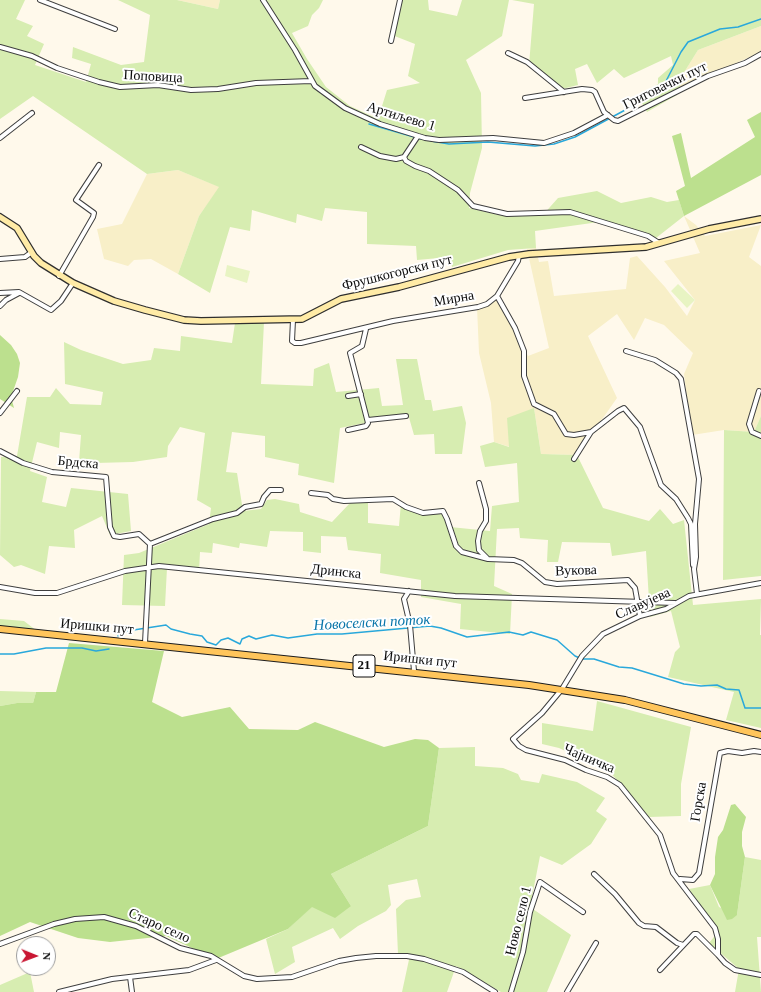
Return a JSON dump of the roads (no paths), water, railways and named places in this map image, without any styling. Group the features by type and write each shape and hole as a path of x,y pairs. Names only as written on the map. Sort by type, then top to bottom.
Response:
{"main road":[{"name":"Иришки пут","path":"0,629 414,671 562,689 625,700 761,735"}],"street":[{"path":"40,0 115,29"},
{"name":"Артиљево 1","path":"263,0 295,50 311,81 325,95 361,116 418,136 438,140 493,138 544,143 574,133 608,115"},
{"path":"391,41 400,0"},
{"name":"Поповица","path":"0,47 32,56 57,68 99,82 120,87 158,85 191,90 218,89 256,83 311,81"},
{"path":"508,53 527,62 564,92"},
{"name":"Григовачки пут","path":"564,92 592,90 595,92 604,112 614,120 620,120 708,76 745,63 761,54"},
{"path":"525,98 564,92"},
{"path":"0,138 32,113"},
{"path":"361,147 380,156 396,159 404,157 418,136"},
{"path":"404,157 415,166 429,171 458,190 473,206 507,214 570,212 648,236 659,243"},
{"path":"59,276 93,217 94,213 76,200 99,165"},
{"name":"Фрушкогорски пут","path":"0,217 17,228 32,252 41,263 59,276 114,301 184,320 292,320 309,316 341,299 400,287 519,255 637,249 715,228 761,219"},
{"path":"0,259 25,257 32,252"},
{"name":"Мирна","path":"292,320 292,339 295,344 366,329 393,321 478,307 487,304 497,296 518,261 519,255"},
{"path":"0,293 19,292 51,310 58,304 73,283"},
{"path":"0,306 6,300 19,292"},
{"path":"497,296 515,328 524,351 524,376 534,404 554,414 566,434 574,435 591,432"},
{"path":"348,430 366,426 368,420 350,353 362,346 366,329"},
{"path":"626,351 655,360 681,379 699,483 695,524 696,557 694,569"},
{"path":"0,413 17,391"},
{"path":"759,391 749,424 752,432 761,436"},
{"path":"348,396 361,394"},
{"path":"574,459 591,432 621,408 624,408 640,427 661,485 676,499 691,524 697,594"},
{"path":"368,420 406,416"},
{"name":"Брдска","path":"0,451 23,463 52,472 106,477 106,490 112,533 114,536 120,537 138,534 150,544"},
{"path":"479,483 486,509 486,522 480,531 478,541 479,550 488,559"},
{"path":"145,643 150,544 213,519 237,513 245,507 261,504 264,497 270,490 281,490"},
{"name":"Вукова","path":"311,493 328,495 333,499 344,501 393,499 406,508 423,513 443,511 459,550 488,559 514,560 522,563 538,577 551,583 628,580 635,588 640,616"},
{"name":"Дринска","path":"0,587 35,593 57,593 125,571 148,566 167,566 397,590 496,598 675,603"},
{"name":"Славујева","path":"513,739 532,723 562,689 582,656 603,634 640,616 666,609 682,598 761,583"},
{"path":"397,590 404,599 410,625 414,671"},
{"path":"404,599 409,591"},
{"name":"Чајничка","path":"513,739 519,746 526,750 565,760 586,770 607,777 620,785 660,835 673,873 679,879 714,928 718,939 718,955"},
{"name":"Горска","path":"679,879 693,880 699,873 704,835 720,753 728,751 742,753 754,750 761,752"},
{"path":"594,874 615,894 639,923 644,926 656,927 676,943 683,945"},
{"name":"Ново село 1","path":"511,992 523,952 530,912 540,882 583,912"},
{"name":"Старо село","path":"0,944 54,924 80,918 104,917 136,926 170,944 190,952 206,954 244,976 257,979 274,980 292,977 338,961 376,956 407,956 424,959 463,972 495,992"},
{"path":"660,970 695,934 725,963 735,970 761,975"},
{"path":"567,992 596,943"},
{"path":"59,992 112,979 189,970 216,960"},
{"path":"130,977 132,992"}],"waterway":[{"path":"431,141 449,144 488,142 535,146 554,144 575,137 627,109 663,87 681,52 688,42 720,29 738,27 761,19"},
{"path":"369,124 421,139"},
{"name":"Новоселски поток","path":"118,636 127,631 166,625 171,629 202,636 207,642 216,645 221,640 228,638 240,644 242,639 249,636 256,639 272,635 288,638 317,634 342,634 430,626 441,628 467,637 509,632 523,635 531,632 557,640 575,656 582,659 594,659 619,667 632,668 684,684 701,686 717,685 726,689 739,690 745,708 761,708"},
{"name":"Новоселски поток","path":"0,654 14,654 46,648 82,648 96,651 109,649"}]}
